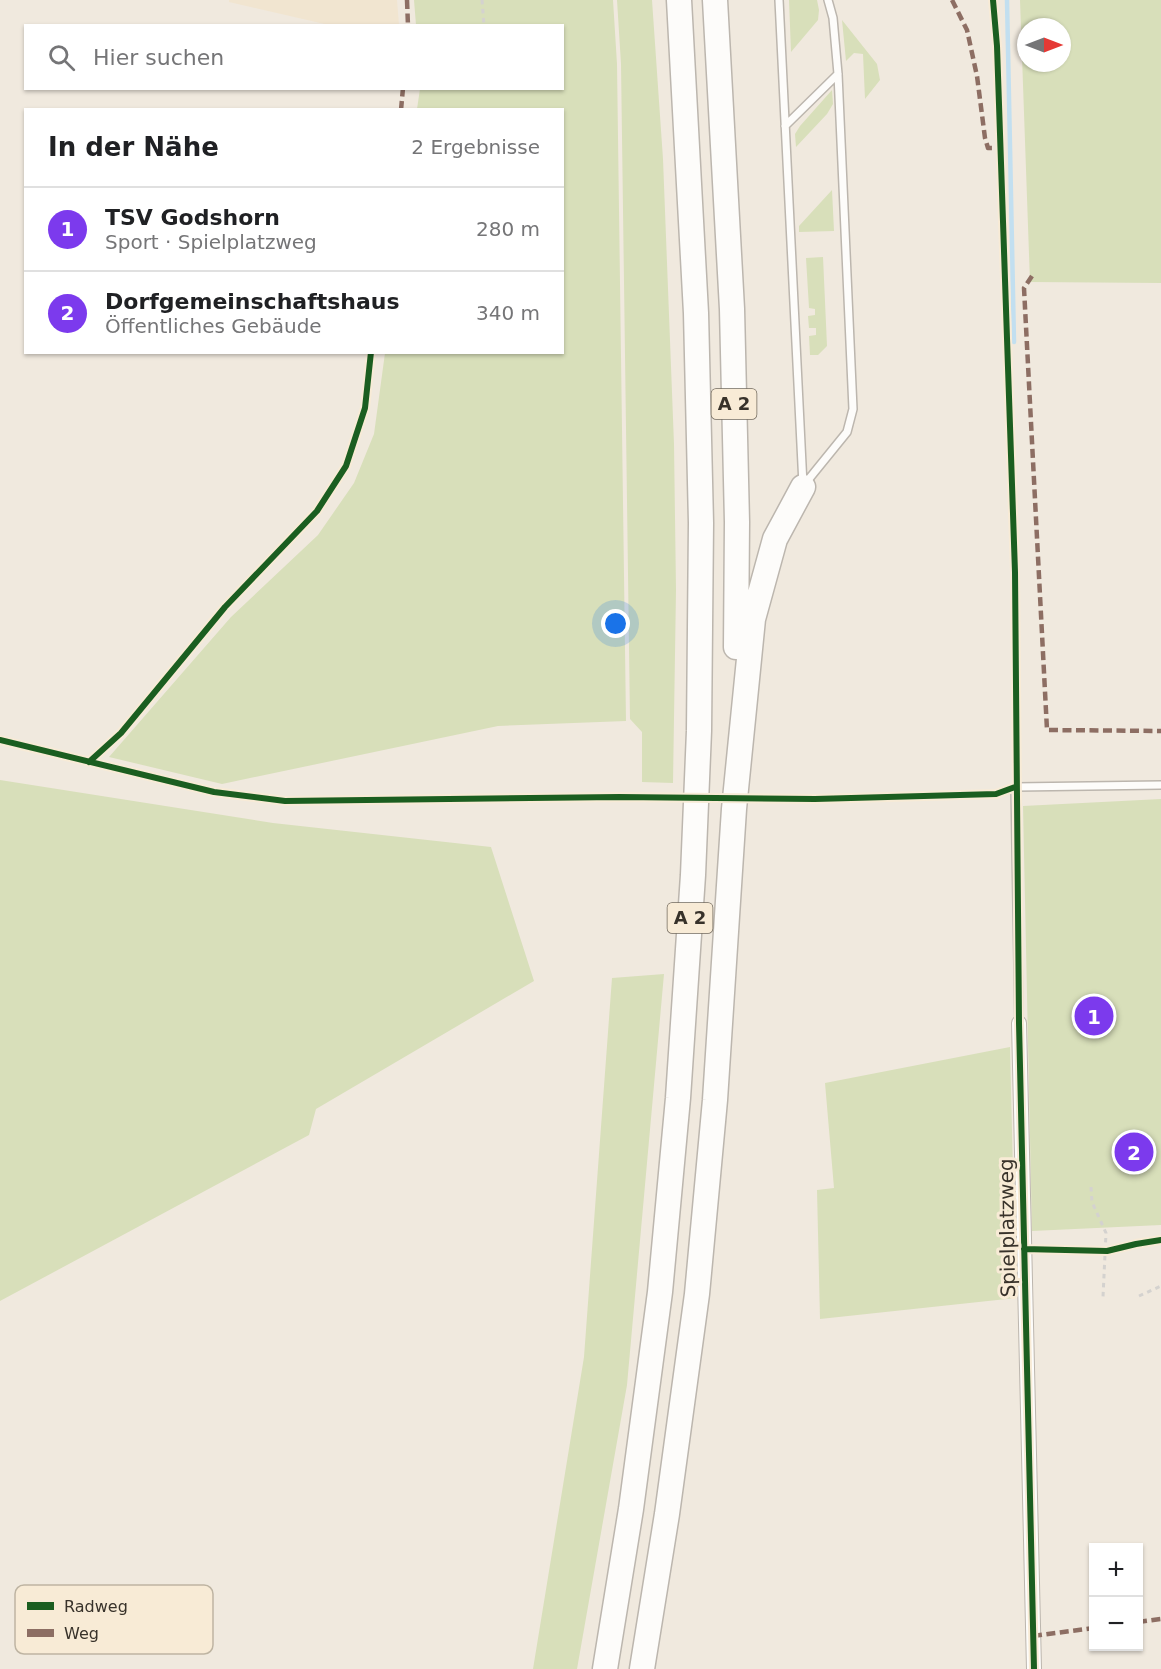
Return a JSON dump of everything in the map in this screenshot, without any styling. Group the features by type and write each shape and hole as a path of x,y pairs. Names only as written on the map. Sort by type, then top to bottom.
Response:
{"highway":[{"name":"A 2","path":"605,1669 631,1509 660,1292 678,1098 693,875 698,755 701,523 696,313 679,0"},
{"name":"A 2","path":"642,1669 667,1514 697,1294 715,1100 734,809 737,522 732,309 715,0"},
{"path":"734,809 753,619 775,539 803,487"}],"street":[{"name":"Spielplatzweg","path":"1019,1023 1034,1669"}],"lane":[{"path":"779,0 803,487"},
{"path":"803,487 847,432 853,409 838,74 833,18 828,0"},
{"path":"785,126 838,74"},
{"name":"Spielplatzweg","path":"1019,1023 1015,787 1161,785"}],"path":[{"path":"482,0 484,24"},
{"path":"1091,1187 1092,1202 1106,1233 1103,1297"},
{"path":"1139,1296 1161,1286"}],"shaded area":[{"path":"229,0 397,0 399,24 325,24 229,2"}],"green space":[{"path":"414,0 613,0 617,64 626,721 498,726 222,784 109,757 231,617 318,535 354,483 374,434 385,354 564,354 564,108 417,108 420,90 564,90 564,24 416,24"},
{"path":"617,0 652,0 663,159 674,444 676,590 673,783 642,782 642,732 630,719 621,64"},
{"path":"789,0 817,0 819,10 818,20 791,52"},
{"path":"1020,0 1161,0 1161,283 1030,282 1023,72 1071,72 1071,18 1021,18"},
{"path":"842,20 877,64 880,80 865,99 863,54 854,53 846,61"},
{"path":"832,90 833,104 827,114 796,147 795,134 800,126"},
{"path":"832,190 834,231 799,232 799,226"},
{"path":"823,257 827,346 818,355 810,355 809,336 816,335 816,328 809,328 808,316 815,315 815,309 809,308 806,258"},
{"path":"0,780 273,823 491,847 534,981 316,1109 309,1135 0,1301"},
{"path":"1161,799 1161,1225 1032,1231 1023,806"},
{"path":"664,974 627,1385 577,1669 533,1669 584,1357 612,978"},
{"path":"1010,1047 1016,1298 820,1319 817,1190 834,1188 825,1083"}],"waterway":[{"path":"1007,0 1014,342"}],"marked path":[{"path":"407,0 408,24"},
{"path":"952,0 967,30 988,148 1000,148"},
{"path":"401,108 403,90"},
{"path":"1032,276 1024,288 1047,730 1161,731"},
{"path":"1143,1621 1161,1619"},
{"path":"1033,1636 1089,1629"}],"cycle path":[{"path":"993,0 997,46 1015,572 1019,1023 1034,1669"},
{"path":"89,762 121,733 225,607 317,511 346,466 365,408 371,354"},
{"path":"0,740 214,792 285,801 619,797 815,799 996,794 1015,787"},
{"path":"1024,1249 1107,1251 1161,1240"}],"place":[{"name":"TSV Godshorn","path":"1094,1016"},
{"name":"Dorfgemeinschaftshaus","path":"1134,1152"}]}
